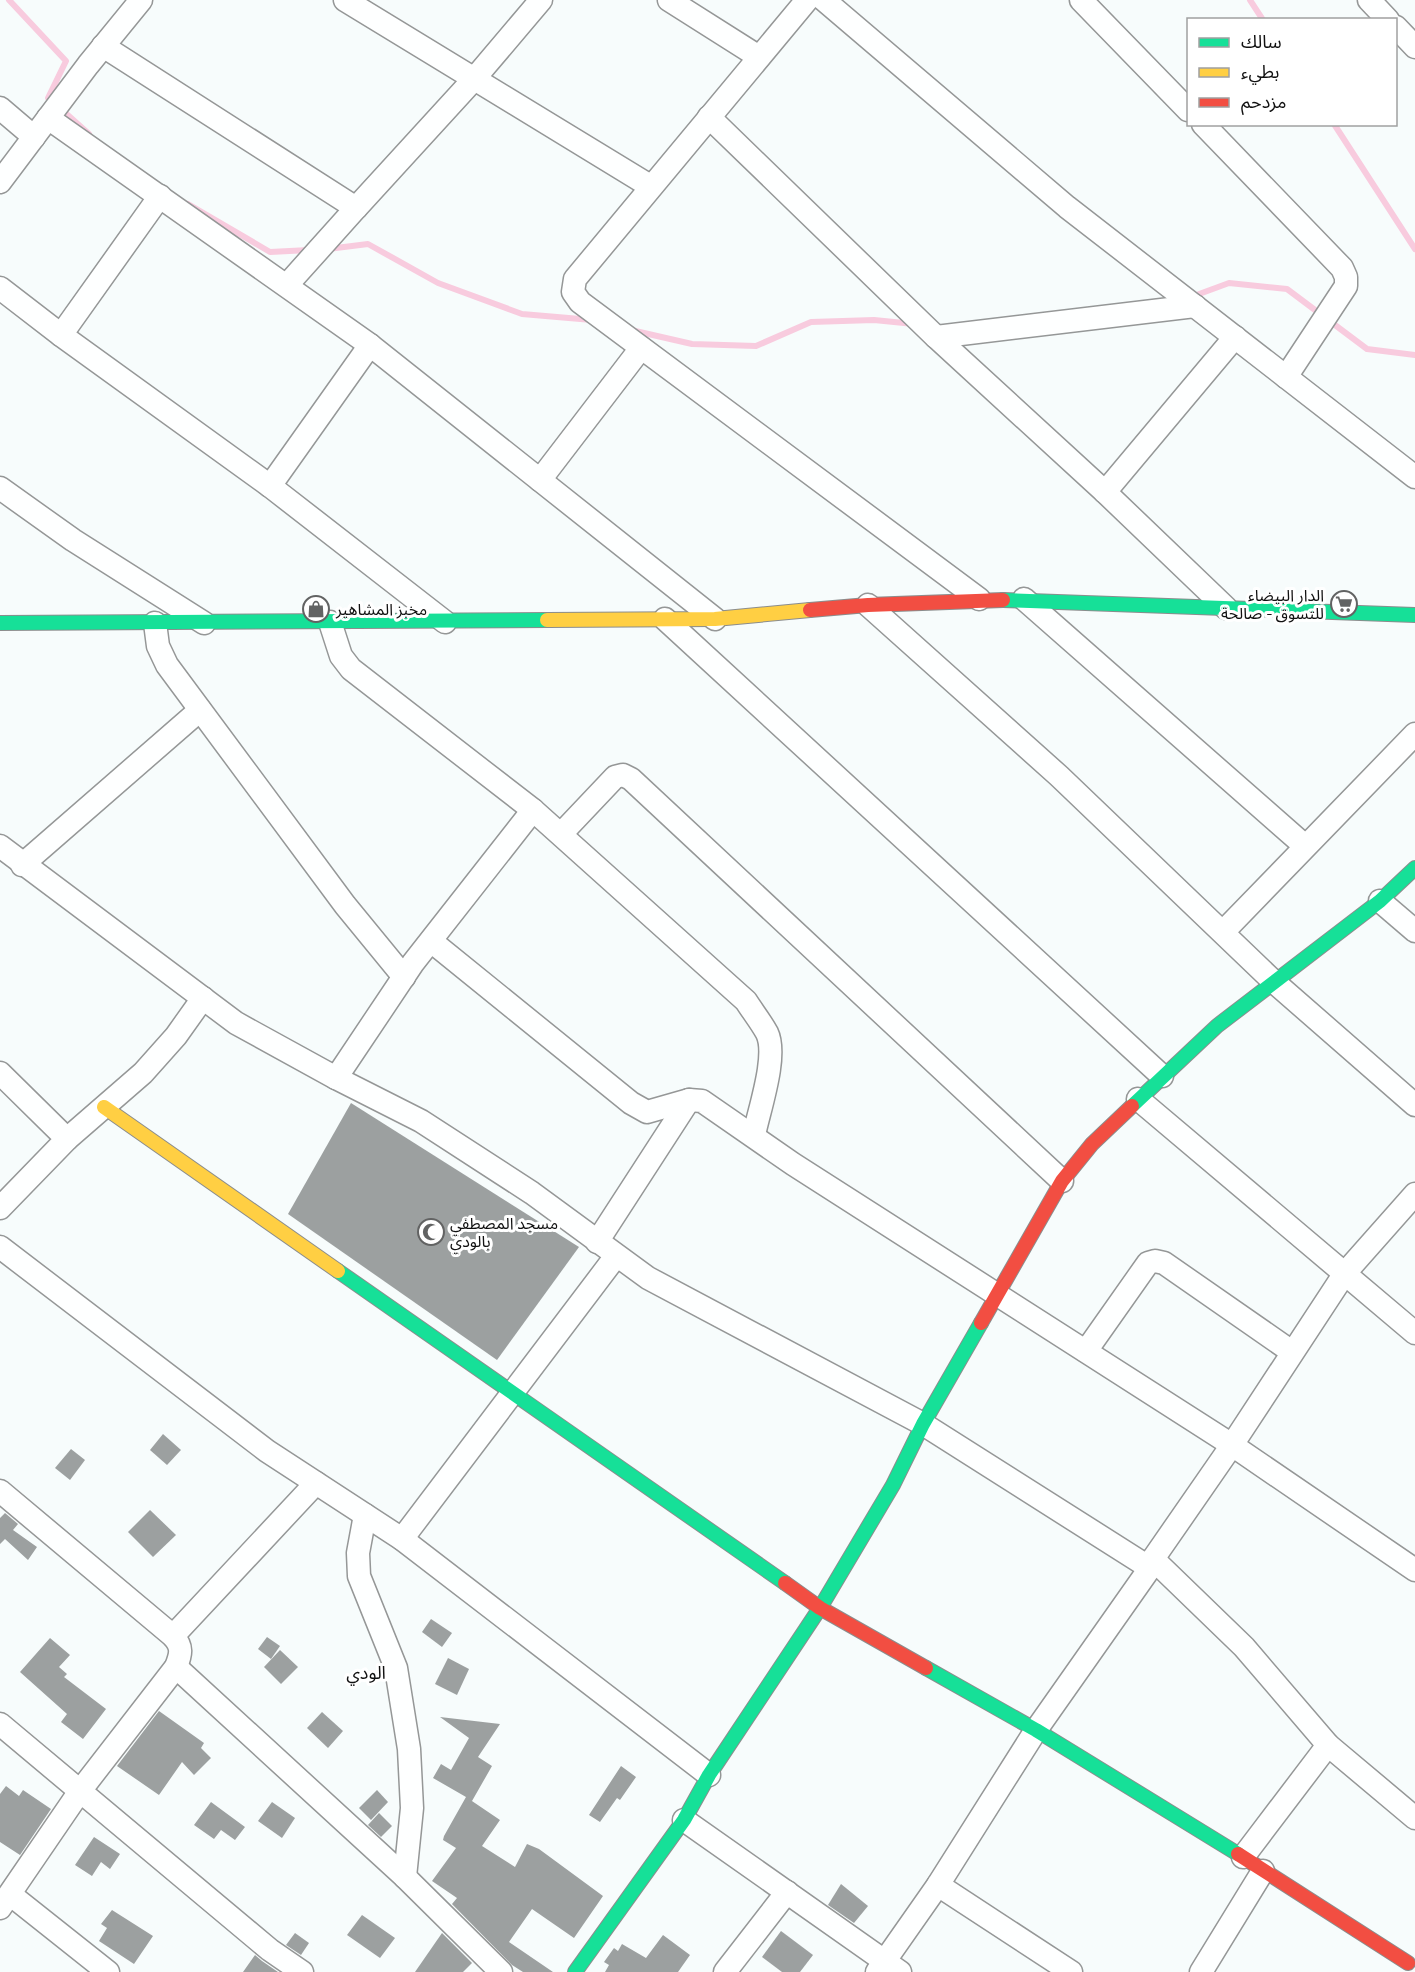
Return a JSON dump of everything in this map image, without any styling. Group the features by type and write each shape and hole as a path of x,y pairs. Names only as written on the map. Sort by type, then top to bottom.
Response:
{"street":[{"path":"0,182 103,46 141,0"},
{"path":"345,0 650,186"},
{"path":"287,285 474,79 540,0"},
{"path":"669,0 759,57"},
{"path":"807,0 575,279 573,292 580,302 979,599"},
{"path":"824,0 1067,207 1415,477"},
{"path":"1081,0 1187,109"},
{"path":"1369,0 1386,18"},
{"path":"1397,29 1415,47"},
{"path":"103,46 356,208"},
{"path":"0,108 34,137"},
{"path":"709,117 936,337 1105,492 1226,608"},
{"path":"48,118 370,345 716,619"},
{"path":"1205,126 1342,268 1346,276 1346,286 1286,377"},
{"path":"61,335 160,196"},
{"path":"0,288 61,335 270,486 445,622"},
{"path":"936,337 1196,306"},
{"path":"1105,492 1235,337"},
{"path":"270,486 370,345"},
{"path":"540,480 641,348"},
{"path":"0,488 73,540 204,623"},
{"path":"0,623 716,619 868,605 979,599 1415,615"},
{"path":"1024,599 1305,846"},
{"path":"868,605 1059,776 1273,981 1415,1105"},
{"path":"665,619 1162,1076"},
{"path":"330,622 341,656 351,669 533,810 746,1001 762,1026 770,1045 770,1062 754,1135"},
{"path":"155,623 158,646 167,665 345,905 404,976"},
{"path":"22,865 200,710"},
{"path":"1223,932 1415,734"},
{"path":"561,834 615,777 623,775 631,779 1062,1181"},
{"path":"336,1078 404,976 533,810"},
{"path":"0,846 22,865 236,1023 421,1121 532,1193 648,1278 923,1424 1152,1563 1244,1647 1328,1745 1415,1818"},
{"path":"575,1972 684,1820 709,1775 820,1608 893,1485 923,1424 996,1292 1062,1181 1092,1144 1217,1026 1380,901 1415,868"},
{"path":"1380,901 1415,931"},
{"path":"431,941 631,1103 647,1112 689,1100 702,1101 793,1164 1232,1445 1415,1570"},
{"path":"0,1208 67,1139 143,1073 176,1036 203,998"},
{"path":"0,1073 67,1139"},
{"path":"1138,1099 1415,1332"},
{"path":"597,1242 689,1100"},
{"path":"104,1107 820,1608 1036,1731 1243,1857 1408,1963"},
{"path":"684,1820 787,1892 887,1968 1036,1731 1232,1445 1345,1273 1415,1194"},
{"path":"0,1247 267,1451 402,1539 709,1775"},
{"path":"402,1539 616,1256"},
{"path":"1086,1351 1148,1263 1155,1261 1164,1263 1292,1352"},
{"path":"173,1636 316,1483"},
{"path":"0,1491 180,1643 181,1655 176,1667 80,1791 5,1901 108,1972"},
{"path":"365,1515 358,1553 360,1576 366,1598 396,1668 409,1749 412,1808 405,1877"},
{"path":"176,1667 405,1877 501,1972"},
{"path":"0,1724 270,1950 302,1972"},
{"path":"1243,1857 1328,1745"},
{"path":"1201,1972 1263,1871"},
{"path":"938,1885 1071,1972"},
{"path":"725,1972 787,1892"}],"building":[{"name":"مسجد المصطفي بالودي","path":"351,1103 579,1247 497,1360 288,1214"},
{"path":"163,1434 181,1450 167,1465 150,1450"},
{"path":"71,1449 85,1460 70,1480 55,1468"},
{"path":"150,1510 176,1535 153,1557 128,1532"},
{"path":"5,1513 18,1524 13,1530 37,1547 28,1560 5,1539 0,1544 0,1518"},
{"path":"431,1619 452,1633 442,1647 422,1632"},
{"path":"267,1637 280,1646 271,1659 258,1649"},
{"path":"50,1638 70,1655 59,1667 67,1674 64,1677 106,1709 83,1739 61,1722 67,1714 20,1672"},
{"path":"280,1650 298,1667 281,1684 264,1667"},
{"path":"448,1658 469,1669 457,1695 435,1684"},
{"path":"159,1711 204,1743 201,1748 211,1758 194,1775 182,1762 159,1795 117,1766"},
{"path":"322,1712 343,1731 328,1748 307,1728"},
{"path":"440,1717 500,1724 478,1757 492,1766 472,1801 469,1799 500,1820 482,1846 515,1867 527,1844 539,1849 603,1896 574,1938 532,1909 509,1942 553,1972 523,1972 512,1965 452,1904 457,1898 432,1881 456,1848 443,1840 466,1797 433,1778 441,1764 451,1770 469,1738"},
{"path":"621,1766 636,1777 620,1800 617,1798 600,1822 589,1815"},
{"path":"6,1786 19,1796 23,1790 51,1809 20,1855 0,1842 0,1794"},
{"path":"377,1790 388,1802 371,1820 359,1808"},
{"path":"211,1802 245,1827 235,1840 221,1830 214,1839 194,1825"},
{"path":"272,1802 295,1818 282,1838 258,1821"},
{"path":"379,1813 392,1826 381,1837 368,1825"},
{"path":"94,1837 120,1854 110,1869 101,1862 92,1876 75,1865"},
{"path":"841,1884 868,1906 854,1923 828,1905"},
{"path":"112,1910 153,1936 134,1964 99,1941 107,1928 101,1924"},
{"path":"362,1915 395,1938 380,1958 347,1935"},
{"path":"781,1931 813,1955 800,1972 782,1972 762,1957"},
{"path":"295,1933 309,1943 301,1955 286,1945"},
{"path":"442,1933 472,1963 463,1972 415,1972"},
{"path":"663,1935 690,1955 678,1972 605,1972 609,1965 604,1962 614,1948 618,1951 622,1944 646,1958"},
{"path":"255,1955 262,1961 278,1972 243,1972"}],"waterway":[{"path":"9,0 66,61 48,98 53,103"},
{"path":"1250,0 1262,18"},
{"path":"61,109 89,134"},
{"path":"1335,126 1415,249"},
{"path":"188,204 270,252 309,250"},
{"path":"328,249 368,244 438,283 522,314 592,320"},
{"path":"1191,297 1229,283 1287,289 1367,349 1415,355"},
{"path":"631,330 692,344 756,346 811,322 874,320 914,324"}],"traffic: fast":[{"path":"1003,600 1415,615"},
{"path":"0,623 547,620"},
{"path":"1132,1106 1217,1026 1380,901 1415,868"},
{"path":"338,1271 785,1583"},
{"path":"575,1972 684,1820 709,1775 820,1608 893,1485 923,1424 981,1323"},
{"path":"926,1668 1036,1730 1238,1854"}],"traffic: slow":[{"path":"547,620 715,619 810,610"},
{"path":"104,1107 338,1271"}],"traffic: jam":[{"path":"810,610 868,605 1003,600"},
{"path":"981,1323 1062,1181 1092,1144 1132,1106"},
{"path":"785,1583 820,1608 926,1668"},
{"path":"1238,1854 1408,1963"}],"place":[{"name":"الدار البيضاء للتسوق - صالحة","path":"1344,604"},
{"name":"مخبز المشاهير","path":"316,609"},
{"name":"مسجد المصطفي بالودي","path":"431,1232"}],"district":[{"name":"الودي","path":"366,1673"}]}
